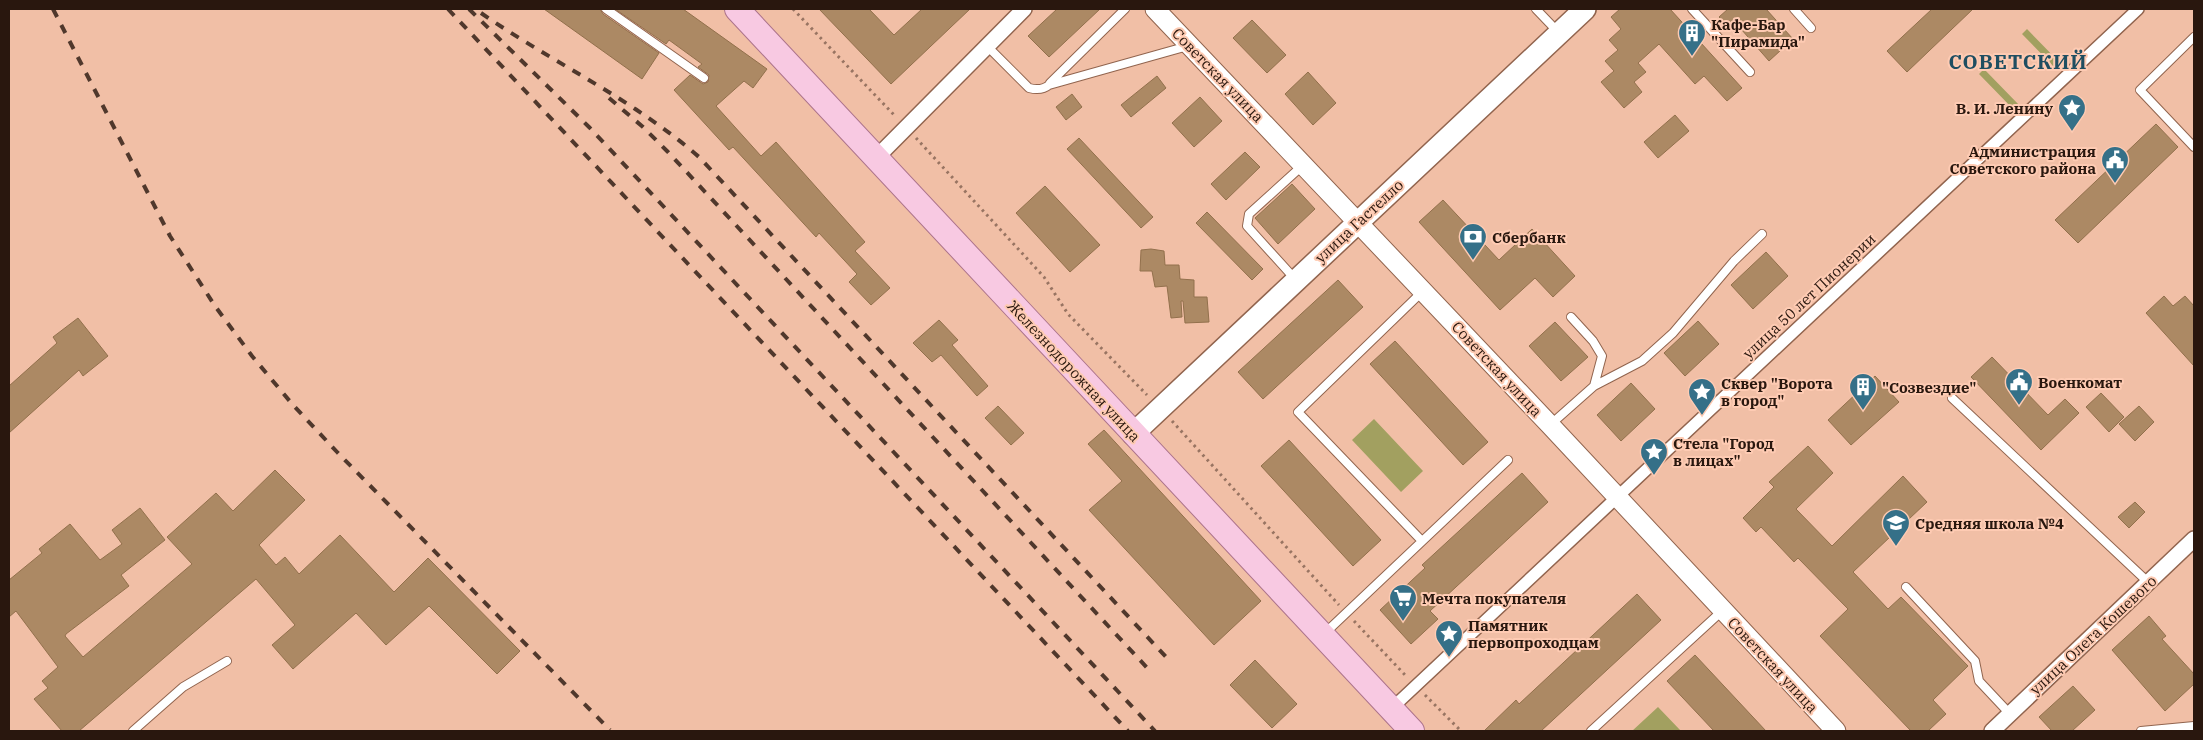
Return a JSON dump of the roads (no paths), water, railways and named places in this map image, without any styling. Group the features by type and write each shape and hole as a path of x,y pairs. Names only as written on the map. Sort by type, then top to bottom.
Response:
{"main road":[{"name":"Железнодорожная улица","path":"737,9 1412,731"},
{"name":"улица Гастелло","path":"1133,434 1585,9"}],"street":[{"name":"Советская улица","path":"1155,9 1304,164 1836,731"},
{"name":"улица 50 лет Пионерии","path":"1391,709 2138,9"},
{"path":"876,158 987,46 1019,10"},
{"name":"улица Олега Кошевого","path":"1992,731 2194,539"}],"lane":[{"path":"606,9 704,78"},
{"path":"987,46 1029,88 1045,89 1125,9"},
{"path":"1536,9 1559,33"},
{"path":"1692,9 1750,72"},
{"path":"1794,9 1811,28"},
{"path":"2194,36 2140,90 2194,147"},
{"path":"1049,85 1190,45"},
{"path":"1296,280 1248,226 1247,221 1249,214 1304,164"},
{"path":"1550,425 1594,386 1642,361 1666,339 1734,261 1762,234"},
{"path":"1422,290 1298,412 1422,541"},
{"path":"1571,318 1593,341 1602,356 1594,386"},
{"path":"1952,398 2149,583"},
{"path":"1323,636 1508,460"},
{"path":"1906,587 1975,661 1979,681 2010,714"},
{"path":"1595,730 1722,611"},
{"path":"134,731 183,687 227,661"},
{"path":"2141,731 2194,729"}],"railway":[{"path":"53,9 170,236 215,306 252,356 293,405 338,453 610,730"},
{"path":"448,9 1128,731"},
{"path":"469,9 590,128 1155,731"},
{"path":"481,13 620,99 674,136 699,157 1167,658"},
{"path":"609,98 643,127 668,152 1151,672"}],"place":[{"name":"Кафе-Бар \"Пирамида\"","path":"1692,57"},
{"name":"В. И. Ленину","path":"2072,132"},
{"name":"Администрация Советского района","path":"2115,184"},
{"name":"Сбербанк","path":"1473,261"},
{"name":"Военкомат","path":"2019,406"},
{"name":"\"Созвездие\"","path":"1863,411"},
{"name":"Сквер \"Ворота в город\"","path":"1702,416"},
{"name":"Стела \"Город в лицах\"","path":"1654,476"},
{"name":"Средняя школа №4","path":"1896,547"},
{"name":"Мечта покупателя","path":"1403,622"},
{"name":"Памятник первопроходцам","path":"1449,658"}],"district":[{"name":"СОВЕТСКИЙ","path":"2018,61"}]}
